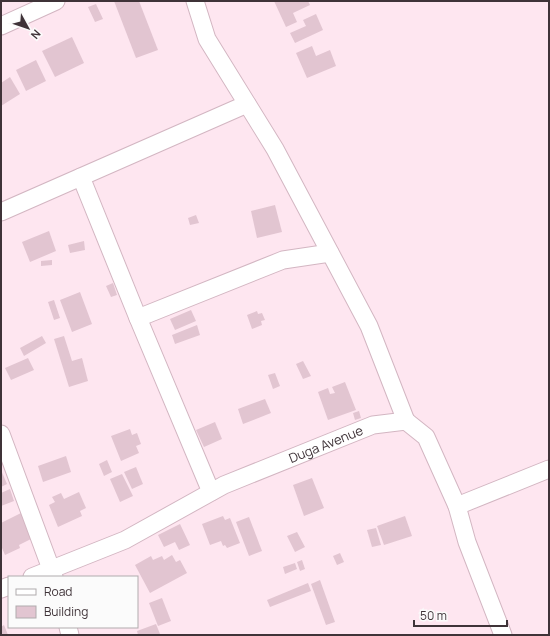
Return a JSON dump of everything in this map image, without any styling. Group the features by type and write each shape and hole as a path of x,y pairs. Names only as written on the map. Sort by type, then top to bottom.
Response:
{"street":[{"path":"1,26 56,1"},
{"path":"196,1 207,39 274,149 369,326 406,421 426,437 457,506 467,542 503,635"},
{"path":"1,212 247,104"},
{"path":"81,177 211,492"},
{"path":"138,318 283,260 330,253"},
{"name":"Duga Avenue","path":"37,576 53,573 125,540 224,485 373,425 406,421"},
{"path":"1,434 53,573"},
{"path":"457,506 549,469"}],"building":[{"path":"114,1 139,1 158,50 136,58"},
{"path":"274,1 308,1 310,5 293,13 297,22 286,27"},
{"path":"96,4 103,19 95,22 88,7"},
{"path":"316,14 323,30 295,43 290,33 306,26 303,20"},
{"path":"72,37 84,63 55,77 42,51"},
{"path":"312,46 316,56 330,50 336,66 307,78 296,53"},
{"path":"36,60 46,81 26,91 16,70"},
{"path":"10,77 20,94 1,106 1,83"},
{"path":"275,205 282,232 257,238 251,211"},
{"path":"196,215 199,223 190,225 188,218"},
{"path":"49,231 56,251 30,262 22,242"},
{"path":"84,241 85,250 70,253 68,245"},
{"path":"52,260 52,265 41,266 41,261"},
{"path":"113,283 117,295 111,297 106,286"},
{"path":"80,292 92,324 72,332 60,300"},
{"path":"54,300 60,318 54,320 48,302"},
{"path":"191,310 196,321 175,330 170,319"},
{"path":"257,311 258,314 262,313 265,320 261,321 262,325 252,329 247,315"},
{"path":"197,325 200,335 175,344 172,335"},
{"path":"42,336 46,343 24,356 20,348"},
{"path":"64,336 72,361 82,358 88,381 69,387 54,339"},
{"path":"28,358 34,370 11,380 5,368"},
{"path":"303,361 311,376 303,379 296,364"},
{"path":"275,373 280,386 273,389 268,375"},
{"path":"345,382 356,410 328,420 318,392 328,388 330,394 335,393 332,387"},
{"path":"265,399 271,413 243,424 238,409"},
{"path":"359,411 361,418 355,420 353,413"},
{"path":"215,422 222,439 204,447 196,430"},
{"path":"130,429 132,435 137,433 141,444 136,446 139,453 121,461 111,436"},
{"path":"66,456 71,472 43,482 38,466"},
{"path":"107,460 112,472 104,476 99,464"},
{"path":"136,467 143,484 132,489 124,472"},
{"path":"1,470 7,484 1,487"},
{"path":"122,474 133,496 120,502 110,479"},
{"path":"312,478 324,508 304,516 293,485"},
{"path":"10,489 14,501 1,506 1,493"},
{"path":"79,492 86,508 80,511 82,516 58,527 49,505 55,502 52,497 61,493 64,499"},
{"path":"21,513 33,538 19,545 20,548 5,555 2,548 1,549 1,523"},
{"path":"223,516 225,520 230,518 240,543 227,548 225,545 223,546 221,541 210,545 202,524"},
{"path":"405,516 412,536 384,545 377,526"},
{"path":"249,517 262,551 249,556 236,522"},
{"path":"180,524 190,545 179,550 175,542 164,547 158,535"},
{"path":"376,528 381,545 372,547 367,530"},
{"path":"297,532 305,547 295,552 287,536"},
{"path":"340,553 344,562 337,565 333,556"},
{"path":"172,555 176,562 180,560 187,573 150,593 135,565 151,556 153,560 162,556 164,560"},
{"path":"302,560 305,569 300,571 297,562"},
{"path":"295,563 297,569 285,574 283,567"},
{"path":"320,580 335,622 326,625 311,584"},
{"path":"308,583 311,591 270,607 267,600"},
{"path":"162,598 171,621 158,626 149,603"},
{"path":"156,624 160,634 138,635 137,631"},
{"path":"4,625 8,635 1,635 1,627"}]}
